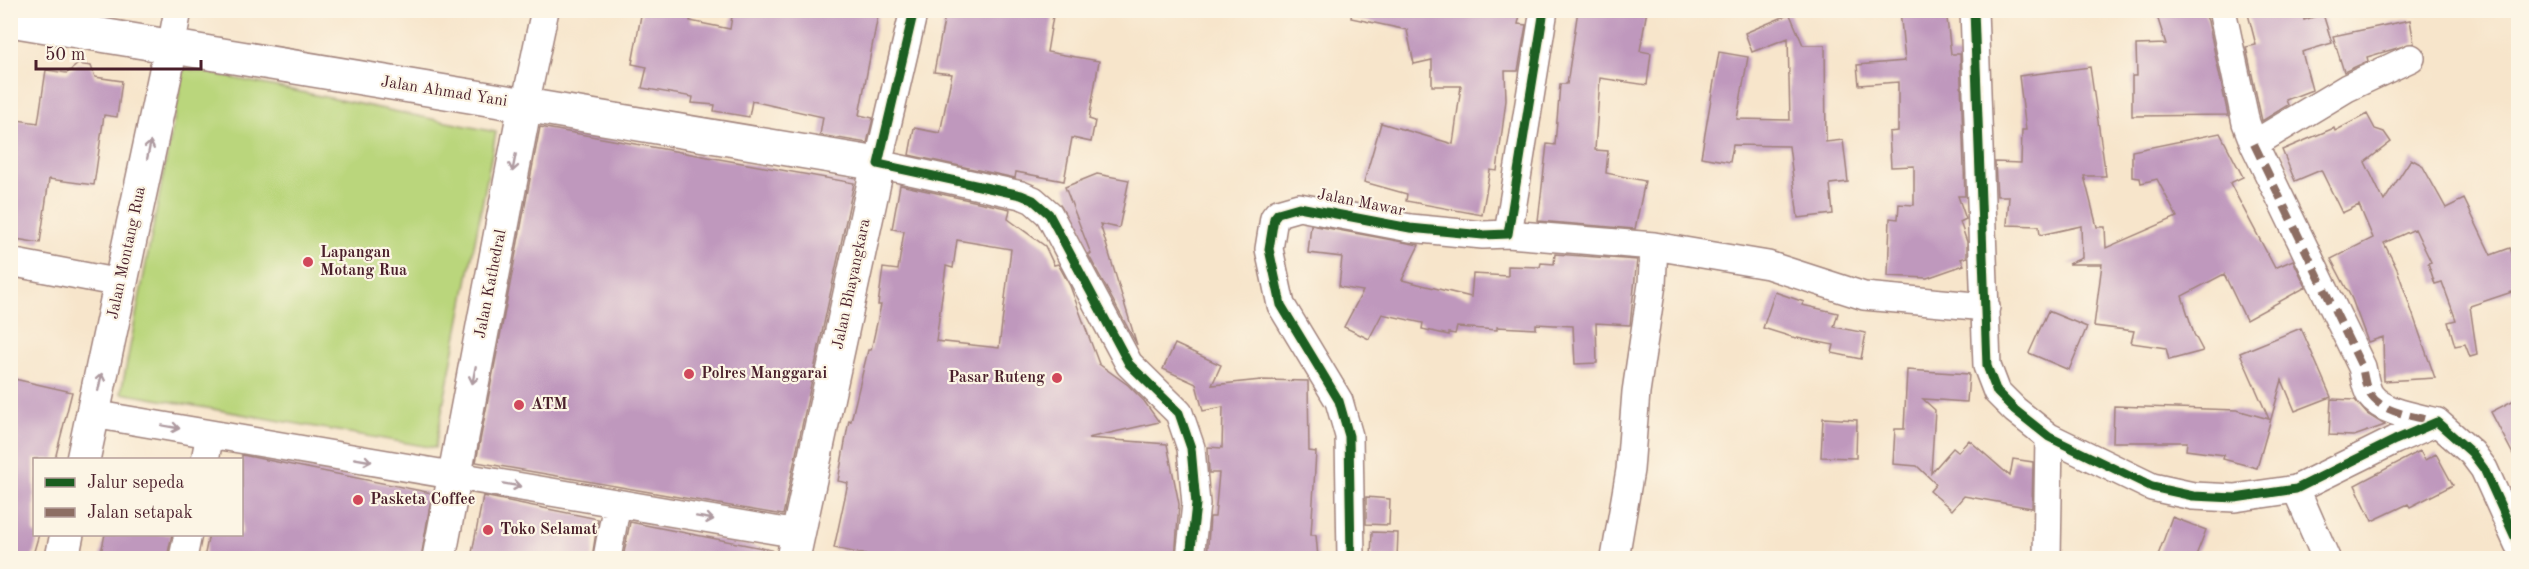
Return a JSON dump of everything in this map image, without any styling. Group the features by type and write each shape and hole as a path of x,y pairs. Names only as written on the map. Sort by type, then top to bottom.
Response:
{"main road":[{"name":"Jalan Ahmad Yani","path":"10,20 878,164"},
{"name":"Jalan Montang Rua","path":"83,458 171,47"},
{"name":"Jalan Kathedral","path":"439,558 525,105"},
{"name":"Jalan Bhayangkara","path":"795,546 878,164"},
{"path":"62,558 67,536"}],"street":[{"path":"171,47 178,10"},
{"name":"Jalan Kathedral","path":"525,105 544,10"},
{"name":"Jalan Bhayangkara","path":"878,164 914,10"},
{"path":"1544,10 1508,234 1654,246 1768,265 1864,296 1986,307"},
{"path":"1974,10 1987,366 1997,392 2015,410 2049,437 2152,487 2193,496 2235,498 2296,489 2437,422"},
{"path":"2222,10 2246,123 2254,144 2362,367 2369,394 2377,402 2393,410 2437,422 2472,453 2484,469 2518,543"},
{"path":"2254,144 2347,88 2411,58"},
{"path":"878,164 1021,195 1033,200 1049,214 1129,364 1179,413 1191,448 1196,504 1190,558"},
{"name":"Jalan Mawar","path":"1352,558 1349,436 1340,401 1281,305 1269,249 1274,218 1278,213 1299,207 1410,228 1483,235 1508,234"},
{"path":"1615,558 1630,470 1636,392 1652,284 1654,246"},
{"path":"10,262 120,283"},
{"path":"93,414 208,447 455,476 618,503 795,546"},
{"path":"2048,558 2049,437"},
{"path":"2296,489 2326,558"},
{"path":"607,558 618,503"},
{"path":"183,558 188,536"}],"green space":[{"name":"Lapangan Motang Rua","path":"184,68 496,132 435,448 121,393"}],"building":[{"path":"642,10 692,10 690,21 730,29 733,10 879,10 859,115 873,118 867,143 820,135 823,117 752,101 749,117 714,111 715,105 692,103 693,97 642,88 647,67 632,64"},
{"path":"946,10 1054,10 1047,52 1099,61 1089,119 1095,121 1091,142 1072,138 1064,181 1016,172 1015,178 909,155 914,128 940,133 952,74 934,72"},
{"path":"1352,10 1521,10 1518,24 1526,25 1518,71 1505,71 1506,100 1497,171 1490,170 1482,215 1406,201 1407,194 1364,182 1381,123 1453,144 1461,86 1432,86 1432,60 1414,64 1407,30 1351,18"},
{"path":"1578,10 1647,10 1640,51 1651,53 1647,85 1600,78 1595,150 1608,151 1606,173 1645,181 1635,229 1538,221 1547,144 1555,145 1560,84 1567,84"},
{"path":"1788,10 1803,45 1825,45 1826,142 1843,140 1848,182 1830,184 1833,214 1798,218 1789,146 1733,145 1730,162 1701,157 1719,52 1748,57 1737,119 1790,120 1788,38 1752,52 1745,33 1788,15"},
{"path":"1900,10 1946,10 1951,54 1960,54 1965,196 1958,196 1966,219 1960,222 1967,242 1967,257 1961,259 1964,265 1927,278 1888,276 1890,218 1898,219 1899,204 1914,205 1914,166 1891,167 1889,132 1898,131 1898,82 1859,85 1857,65 1905,61"},
{"path":"2155,10 2203,10 2208,21 2228,115 2132,116 2132,76 2137,76 2136,45 2166,44"},
{"path":"2247,10 2302,10 2304,20 2323,14 2332,43 2302,52 2312,90 2286,100 2288,105 2262,121 2246,47 2256,45"},
{"path":"2410,20 2414,43 2367,57 2368,61 2344,72 2333,36"},
{"path":"78,64 91,66 95,77 122,81 117,117 104,115 94,185 49,179 40,243 10,238 10,119 38,123 46,70 67,73"},
{"path":"2090,67 2106,176 2084,176 2097,227 2105,227 2106,248 2177,217 2157,179 2141,183 2140,178 2132,177 2132,151 2220,133 2243,177 2230,183 2275,268 2293,260 2306,287 2246,320 2224,274 2182,296 2194,334 2203,351 2169,360 2166,348 2131,343 2134,331 2094,326 2102,264 2068,264 2082,258 2081,226 2040,235 2039,226 2007,225 2009,196 1997,196 1995,162 2021,163 2022,130 2026,130 2019,76"},
{"path":"2367,114 2375,129 2384,132 2391,142 2365,162 2384,201 2411,159 2422,165 2446,208 2464,199 2491,255 2510,248 2518,269 2518,290 2470,306 2477,355 2470,357 2465,344 2455,346 2448,322 2456,320 2442,282 2435,284 2428,263 2431,262 2415,229 2384,243 2397,269 2435,378 2384,381 2383,337 2368,342 2352,299 2331,259 2373,238 2359,205 2342,213 2321,170 2295,181 2282,150 2334,128 2335,131"},
{"path":"540,127 854,183 783,515 476,462"},
{"path":"1097,174 1129,180 1119,228 1100,224 1137,345 1088,254 1091,254 1065,187"},
{"path":"900,185 1010,209 1008,219 1045,246 1054,265 1058,264 1070,286 1099,364 1128,385 1144,401 1159,422 1088,438 1167,444 1179,504 1175,558 882,558 834,548 848,483 838,481 849,420 851,421 868,350 871,350 881,305 878,305 883,268 898,270 904,231 892,229","holes":["957,240 1011,249 999,348 936,341 946,266 953,268"]},
{"path":"1311,225 1419,245 1402,280 1471,297 1473,274 1508,276 1508,266 1540,267 1541,263 1554,264 1555,254 1637,260 1630,325 1596,323 1597,363 1575,364 1573,326 1536,324 1536,329 1497,327 1497,330 1457,327 1455,334 1449,333 1449,335 1422,329 1423,323 1382,314 1369,339 1344,327 1363,291 1339,287 1342,257 1308,253"},
{"path":"1775,292 1804,302 1802,305 1838,313 1834,327 1866,333 1861,359 1832,353 1834,345 1792,337 1763,328"},
{"path":"2048,311 2087,327 2069,370 2029,353"},
{"path":"2301,328 2331,397 2295,411 2282,380 2257,468 2223,459 2224,455 2186,450 2187,442 2113,442 2114,406 2237,410 2269,419 2240,353"},
{"path":"1175,344 1221,365 1212,385 1261,380 1308,381 1309,451 1316,452 1311,535 1316,535 1318,558 1207,558 1210,517 1215,517 1219,473 1209,473 1208,447 1222,448 1223,407 1203,411 1196,384 1163,369"},
{"path":"1907,370 1969,374 1967,402 1923,399 1935,410 1931,473 1953,448 1958,452 1969,440 2010,476 2013,459 2033,462 2032,508 1964,496 1952,510 1930,491 1936,484 1917,466 1893,464 1895,429 1904,429"},
{"path":"10,378 72,392 55,458 33,458 33,536 38,536 32,558 10,556"},
{"path":"2518,398 2518,464 2491,412"},
{"path":"2331,399 2355,400 2367,414 2385,425 2354,436 2329,435"},
{"path":"1823,418 1857,420 1856,458 1821,457"},
{"path":"2420,451 2425,460 2436,454 2453,485 2410,507 2408,504 2372,521 2355,485"},
{"path":"242,455 432,493 421,558 204,558 209,536 243,536"},
{"path":"483,496 598,519 592,558 471,558"},
{"path":"1366,497 1390,499 1389,525 1366,524"},
{"path":"2172,517 2206,530 2195,558 2157,558"},
{"path":"630,522 772,550 771,558 623,558"},
{"path":"1372,532 1398,533 1397,558 1371,557"},
{"path":"105,536 172,536 167,558 100,558"}],"marked path":[{"path":"2254,144 2362,367 2370,394 2382,406 2391,410 2435,422"}],"cycle path":[{"path":"914,10 878,164 1021,195 1033,200 1049,214 1129,364 1179,413 1191,448 1196,504 1190,558"},
{"path":"1351,558 1349,436 1339,401 1281,305 1269,249 1274,218 1278,213 1299,207 1410,228 1483,235 1508,234 1544,10"},
{"path":"1974,10 1987,366 1997,392 2015,410 2049,437 2152,487 2193,496 2235,498 2296,489 2437,422 2472,453 2484,469 2518,544"}],"place":[{"name":"Lapangan Motang Rua","path":"308,262"},
{"name":"Polres Manggarai","path":"689,374"},
{"name":"Pasar Ruteng","path":"1057,378"},
{"name":"ATM","path":"519,405"},
{"name":"Pasketa Coffee","path":"358,500"},
{"name":"Toko Selamat","path":"488,530"}]}
